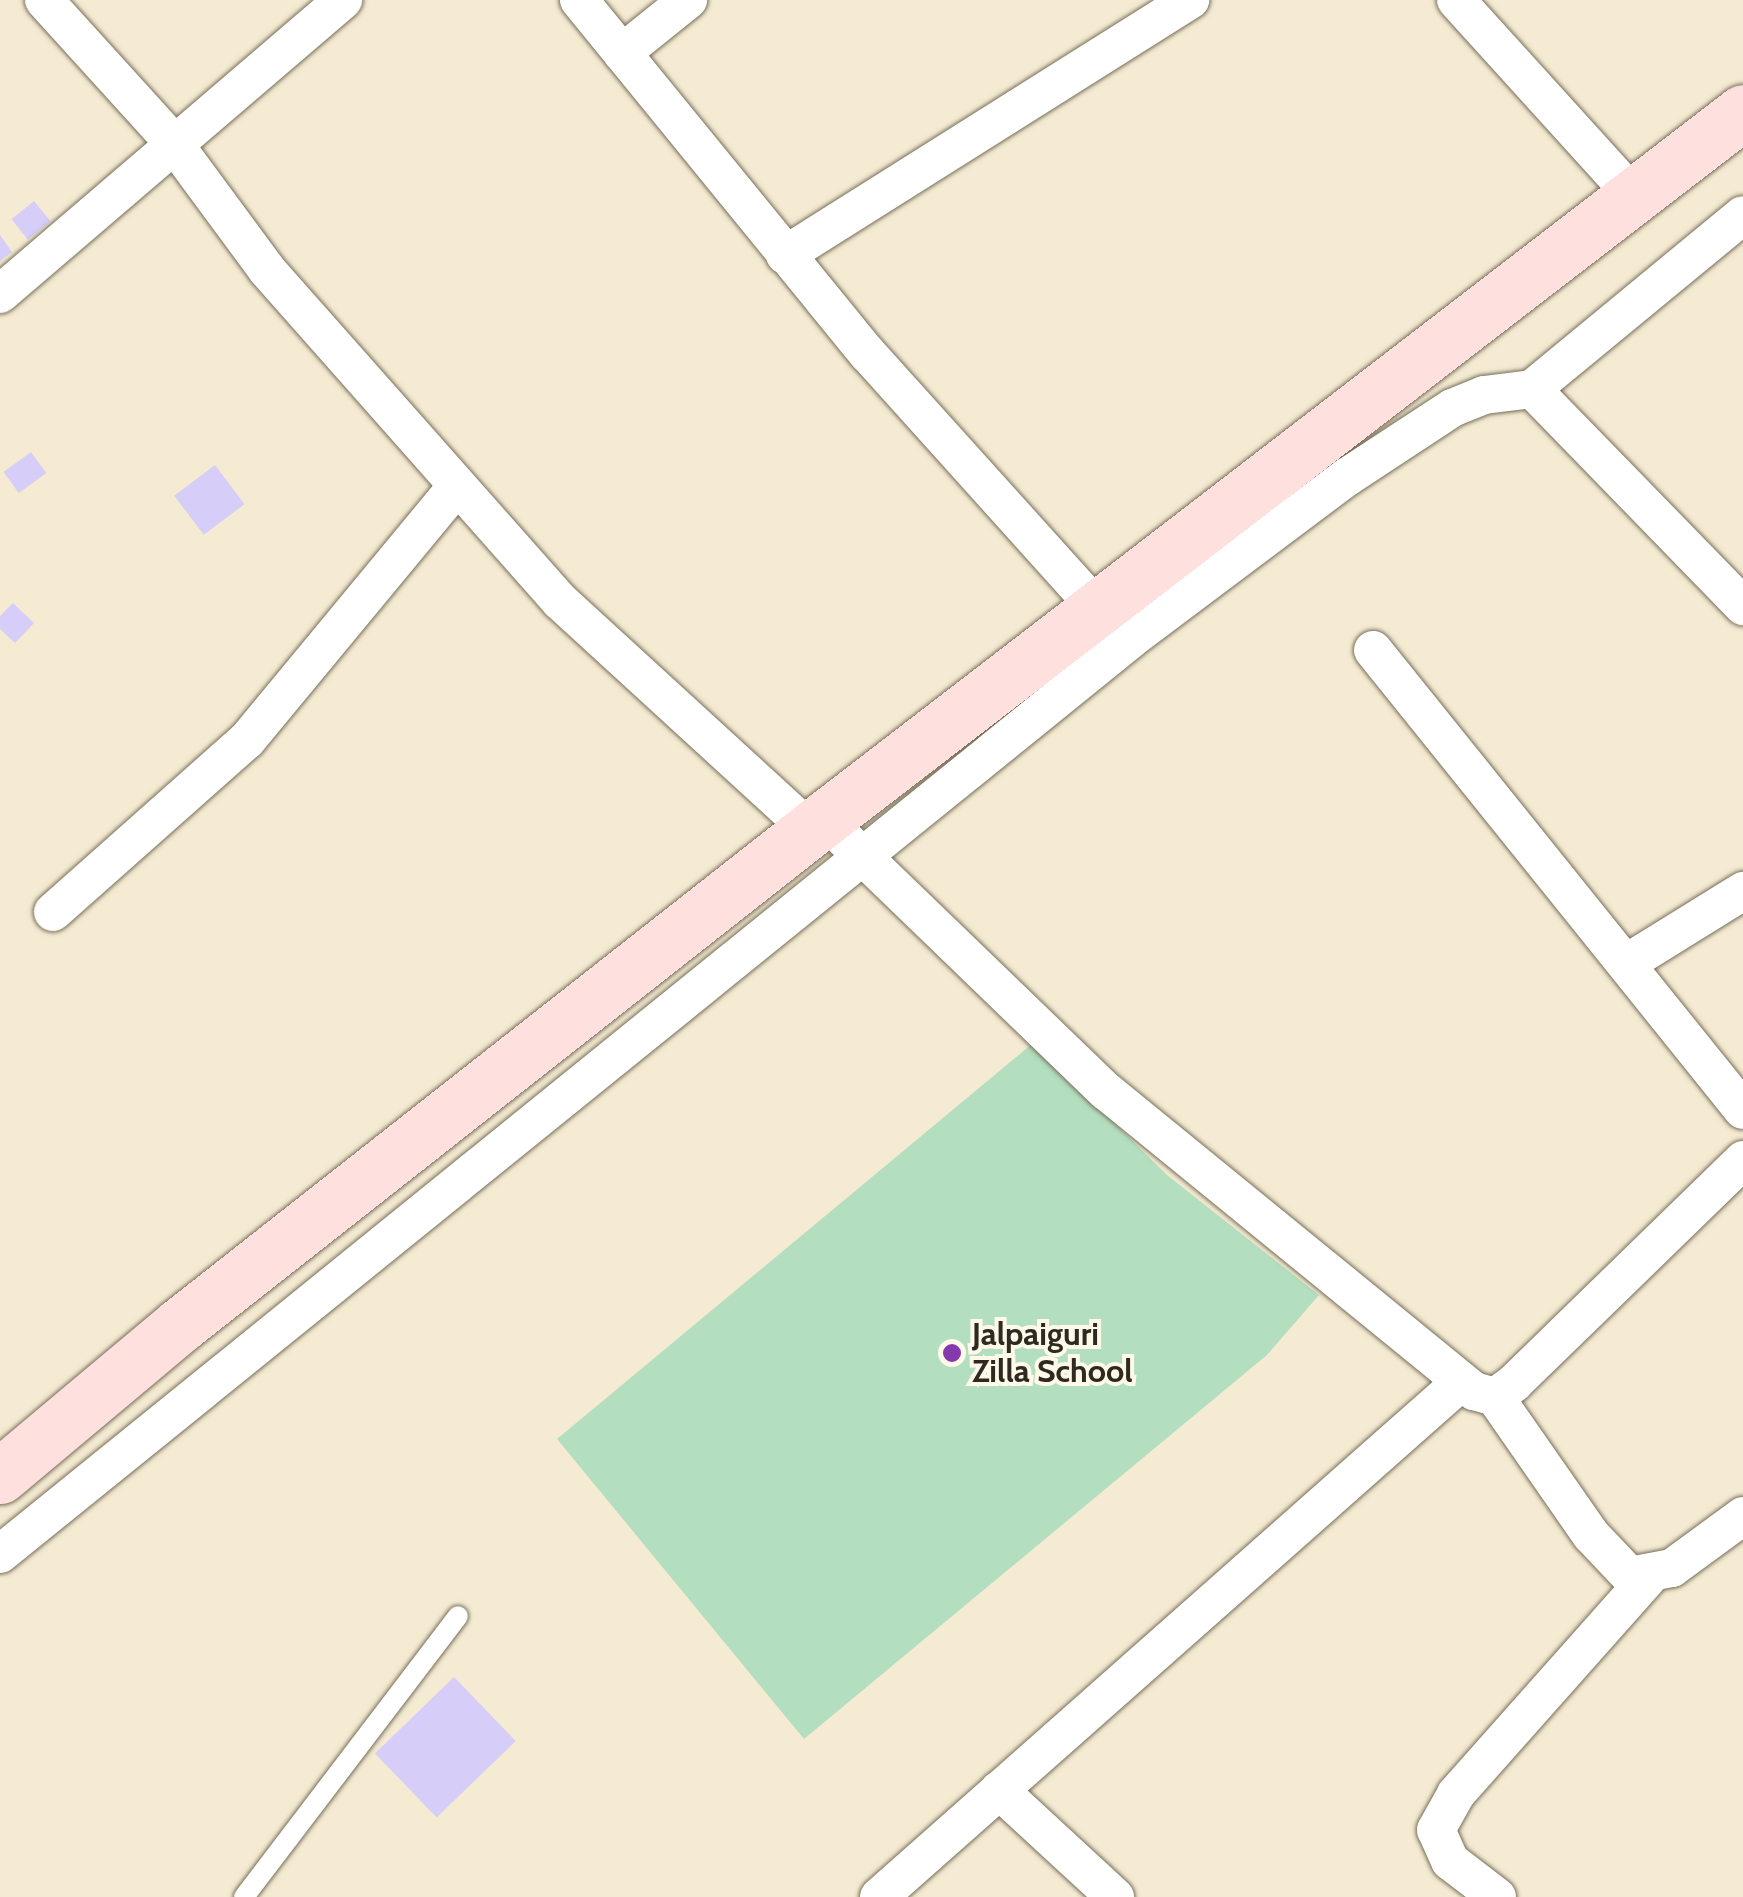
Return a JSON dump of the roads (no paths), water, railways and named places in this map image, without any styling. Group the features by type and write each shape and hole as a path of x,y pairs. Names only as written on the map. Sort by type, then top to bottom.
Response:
{"street":[{"path":"44,0 172,141 267,270 456,486 646,684 817,825 864,858 1106,1091 1460,1382 1495,1397 1591,1535 1630,1576 1648,1578"},
{"path":"0,294 172,141 343,0"},
{"path":"579,0 785,255 1099,611"},
{"path":"622,53 688,0"},
{"path":"785,255 1190,0"},
{"path":"1456,0 1632,194"},
{"path":"0,1476 180,1325 817,825 1743,112"},
{"path":"0,1554 1131,639 1347,477 1452,408 1484,395 1532,389 1743,215"},
{"path":"1532,389 1743,606"},
{"path":"53,912 247,740 456,486"},
{"path":"1373,650 1743,1110"},
{"path":"1627,963 1743,891"},
{"path":"1495,1397 1743,1160"},
{"path":"879,1897 1460,1382"},
{"path":"1496,1897 1450,1861 1436,1830 1456,1794 1648,1578 1743,1516"},
{"path":"1000,1790 1115,1897"}],"lane":[{"path":"244,1897 458,1616"}],"place":[{"name":"Jalpaiguri Zilla School","path":"952,1353"}]}
